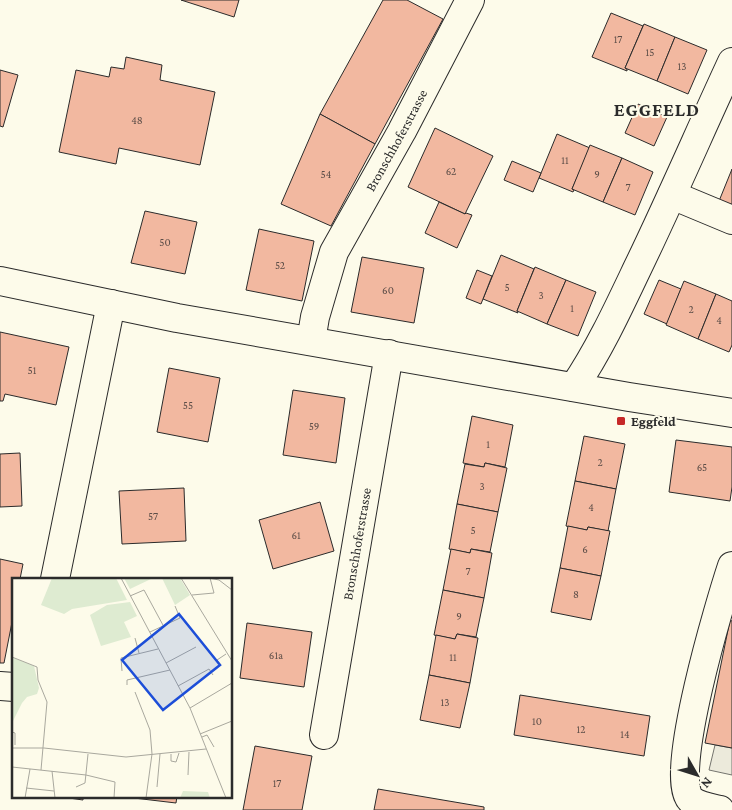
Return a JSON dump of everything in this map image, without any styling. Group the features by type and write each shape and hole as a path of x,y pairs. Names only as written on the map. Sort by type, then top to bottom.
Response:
{"street":[{"name":"Bronschhoferstrasse","path":"311,341 315,317 334,252 402,131 470,0"},
{"path":"574,387 590,364 730,73"},
{"path":"672,195 732,220"},
{"path":"0,280 111,304 311,341 732,414"},
{"path":"55,578 111,304"},
{"name":"Bronschhoferstrasse","path":"324,735 389,354"},
{"path":"720,810 707,808 690,800 686,790 685,770 690,719 730,581"}],"shaded area":[{"path":"715,745 732,748 732,775 709,770"}],"building":[{"path":"181,0 239,0 234,17"},
{"path":"383,0 407,0 443,19 375,144 320,114"},
{"path":"611,13 643,26 625,68 627,71 592,57"},
{"path":"644,24 675,37 657,81 625,68"},
{"path":"675,37 707,50 688,94 657,81"},
{"path":"126,57 162,65 160,80 215,92 200,165 119,148 116,164 59,152 76,70 109,77 111,67 124,69"},
{"path":"0,70 18,75 3,127 0,126"},
{"path":"638,104 667,117 654,146 625,133"},
{"path":"320,114 375,144 331,226 281,204"},
{"path":"435,128 493,156 465,214 408,187"},
{"path":"557,134 590,148 572,189 574,190 573,192 539,178"},
{"path":"590,145 622,158 603,202 572,189"},
{"path":"622,158 653,172 635,215 603,202"},
{"path":"512,161 541,173 533,192 504,180"},
{"path":"732,169 732,212 717,206"},
{"path":"439,202 465,214 472,215 457,248 425,233"},
{"path":"145,211 197,222 185,274 131,263"},
{"path":"259,229 314,241 302,301 246,290"},
{"path":"501,255 534,269 517,311 518,313 483,299"},
{"path":"362,257 424,268 414,323 351,312"},
{"path":"535,267 566,280 547,324 517,311"},
{"path":"477,270 492,276 481,304 466,298"},
{"path":"566,280 596,292 578,336 547,324"},
{"path":"659,280 681,289 667,324 644,314"},
{"path":"684,281 716,294 698,339 666,325"},
{"path":"716,294 732,301 732,345 729,352 698,339"},
{"path":"0,332 69,347 56,405 5,394 3,401 0,401"},
{"path":"169,368 220,378 208,442 157,432"},
{"path":"293,390 345,398 336,463 283,455"},
{"path":"472,416 513,425 505,467 485,463 484,467 463,463"},
{"path":"584,436 625,444 616,489 575,481"},
{"path":"676,440 732,447 730,501 669,492"},
{"path":"20,453 22,506 0,507 0,454"},
{"path":"485,463 507,468 498,512 457,504 465,464 484,467"},
{"path":"575,481 616,489 608,531 588,527 587,530 566,526"},
{"path":"184,488 186,541 122,544 119,491"},
{"path":"320,502 334,551 273,569 259,520"},
{"path":"457,504 498,512 490,552 471,549 470,553 449,549"},
{"path":"568,526 587,530 588,527 610,531 601,576 560,568"},
{"path":"451,549 470,553 471,549 492,553 484,598 443,590"},
{"path":"0,559 23,564 20,578 12,578 12,622 4,663 0,663"},
{"path":"560,568 601,576 591,620 551,612"},
{"path":"443,590 484,598 476,637 457,634 455,639 434,635"},
{"path":"730,620 732,621 732,748 705,743"},
{"path":"247,623 312,632 304,687 240,678"},
{"path":"457,634 478,638 470,683 429,675 436,635 455,639"},
{"path":"429,675 470,683 460,728 420,720"},
{"path":"520,695 650,716 644,756 514,735"},
{"path":"255,746 312,756 302,810 243,810"},
{"path":"378,789 484,807 484,810 374,810"},
{"path":"134,798 177,798 176,803"}],"place":[{"name":"Eggfeld","path":"621,421"}],"district":[{"name":"EGGFELD","path":"657,109"}]}
